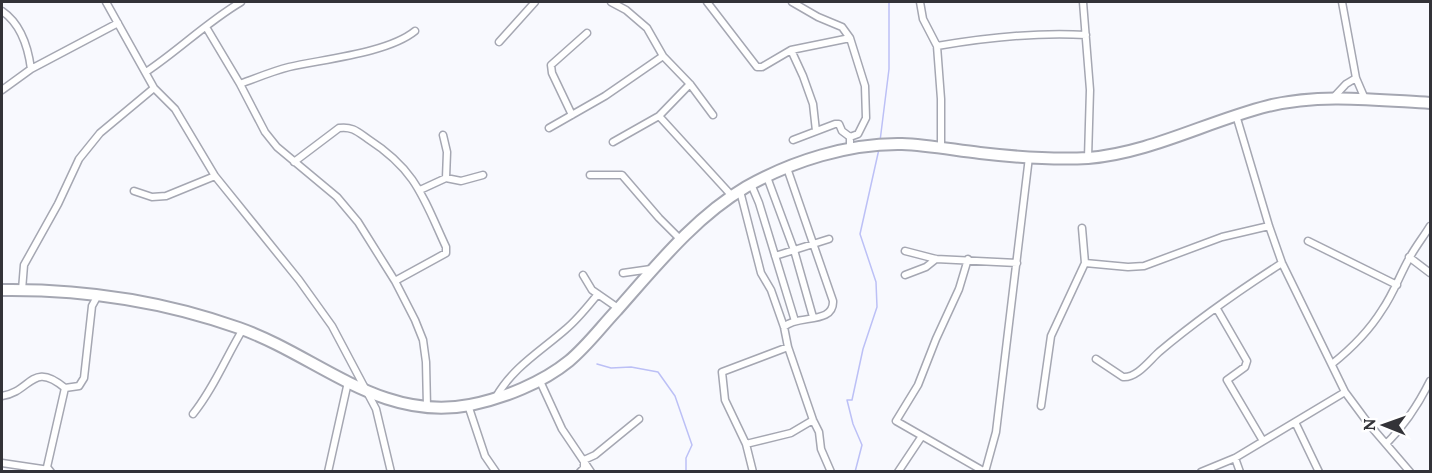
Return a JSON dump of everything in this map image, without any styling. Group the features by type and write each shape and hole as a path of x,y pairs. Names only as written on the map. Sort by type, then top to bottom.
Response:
{"main road":[{"path":"2,290 98,295 165,306 243,329 367,392 427,409 468,405 496,398 539,379 568,362 681,240 736,194 751,184 850,143 941,148 1029,157 1088,158 1137,148 1271,105 1332,99 1431,103"}],"street":[{"path":"106,2 154,88 175,109 215,176 299,280 332,326 376,409 391,471"},
{"path":"146,72 241,2"},
{"path":"499,42 535,2"},
{"path":"611,2 626,10 647,28 663,56 690,84 713,115"},
{"path":"707,2 757,68 791,50 850,38"},
{"path":"792,2 842,27 850,38 865,86 866,118 858,134 850,143 839,124 793,140"},
{"path":"921,2 923,19 937,46 941,99 941,148"},
{"path":"1083,2 1090,90 1088,158"},
{"path":"1342,2 1356,78 1365,99"},
{"path":"2,12 10,17 19,29 28,50 31,69"},
{"path":"2,90 31,69 118,23"},
{"path":"206,27 265,132 276,147 337,197 358,222 395,281 423,340 427,409"},
{"path":"240,84 287,67 384,45 415,31"},
{"path":"572,114 552,73 551,65 587,33"},
{"path":"937,46 1030,36 1086,35"},
{"path":"791,50 813,104 816,131"},
{"path":"549,128 606,96 663,56"},
{"path":"1332,99 1346,84 1356,78"},
{"path":"613,142 659,116 690,84"},
{"path":"22,290 24,265 58,204 79,159 100,133 154,88"},
{"path":"1236,115 1282,263 1345,392 1410,471"},
{"path":"659,116 736,194 761,273 771,290 784,327 788,347 819,432 821,449 831,471"},
{"path":"294,162 339,128 348,127 390,153 410,175 420,190 446,247 446,253 395,281"},
{"path":"443,135 447,152 446,178"},
{"path":"968,260 959,289 918,385 896,421 985,471 996,432 1029,157"},
{"path":"784,327 795,321 823,316 831,312 833,307 833,301 787,168"},
{"path":"420,190 446,178 461,182 483,175"},
{"path":"590,175 622,175 681,240"},
{"path":"134,191 152,197 166,196 193,187 215,176"},
{"path":"767,177 794,250 813,317"},
{"path":"751,184 759,202 795,321"},
{"path":"1085,263 1128,267 1144,266 1222,237 1269,226"},
{"path":"1332,364 1349,351 1367,331 1397,285 1409,257 1431,226"},
{"path":"1041,406 1051,336 1085,263 1082,228"},
{"path":"776,256 829,239"},
{"path":"1308,241 1397,285"},
{"path":"905,251 936,260 1017,263"},
{"path":"1409,257 1431,273"},
{"path":"905,275 926,267 936,260"},
{"path":"1096,358 1123,377 1133,376 1167,345 1248,284 1282,263"},
{"path":"623,273 655,268"},
{"path":"583,275 592,291 618,308"},
{"path":"496,398 504,382 528,359 568,328 598,294"},
{"path":"65,388 79,386 84,378 92,306 98,295"},
{"path":"1217,309 1247,361 1245,367 1227,380 1263,441"},
{"path":"194,414 205,399 228,352 243,329"},
{"path":"753,471 746,444 725,400 722,372 788,347"},
{"path":"2,396 43,376 54,378 65,388"},
{"path":"539,379 562,429 591,471"},
{"path":"1386,444 1400,431 1415,411 1431,381"},
{"path":"328,471 348,382"},
{"path":"50,471 47,467 65,388"},
{"path":"1201,471 1235,458 1345,392"},
{"path":"468,405 485,456 496,471"},
{"path":"584,460 595,455 639,419"},
{"path":"746,444 791,433 813,420"},
{"path":"1295,422 1312,461 1319,471"},
{"path":"898,471 921,436"},
{"path":"1235,458 1240,471"},
{"path":"580,471 584,468 584,460"},
{"path":"2,463 50,471"}],"waterway":[{"path":"880,141 889,69 889,2"},
{"path":"855,472 862,445 853,424 847,400 852,400 863,349 877,307 876,282 860,234 879,149"},
{"path":"597,364 611,368 631,367 658,372 675,396 692,445 686,458 686,472"}]}
